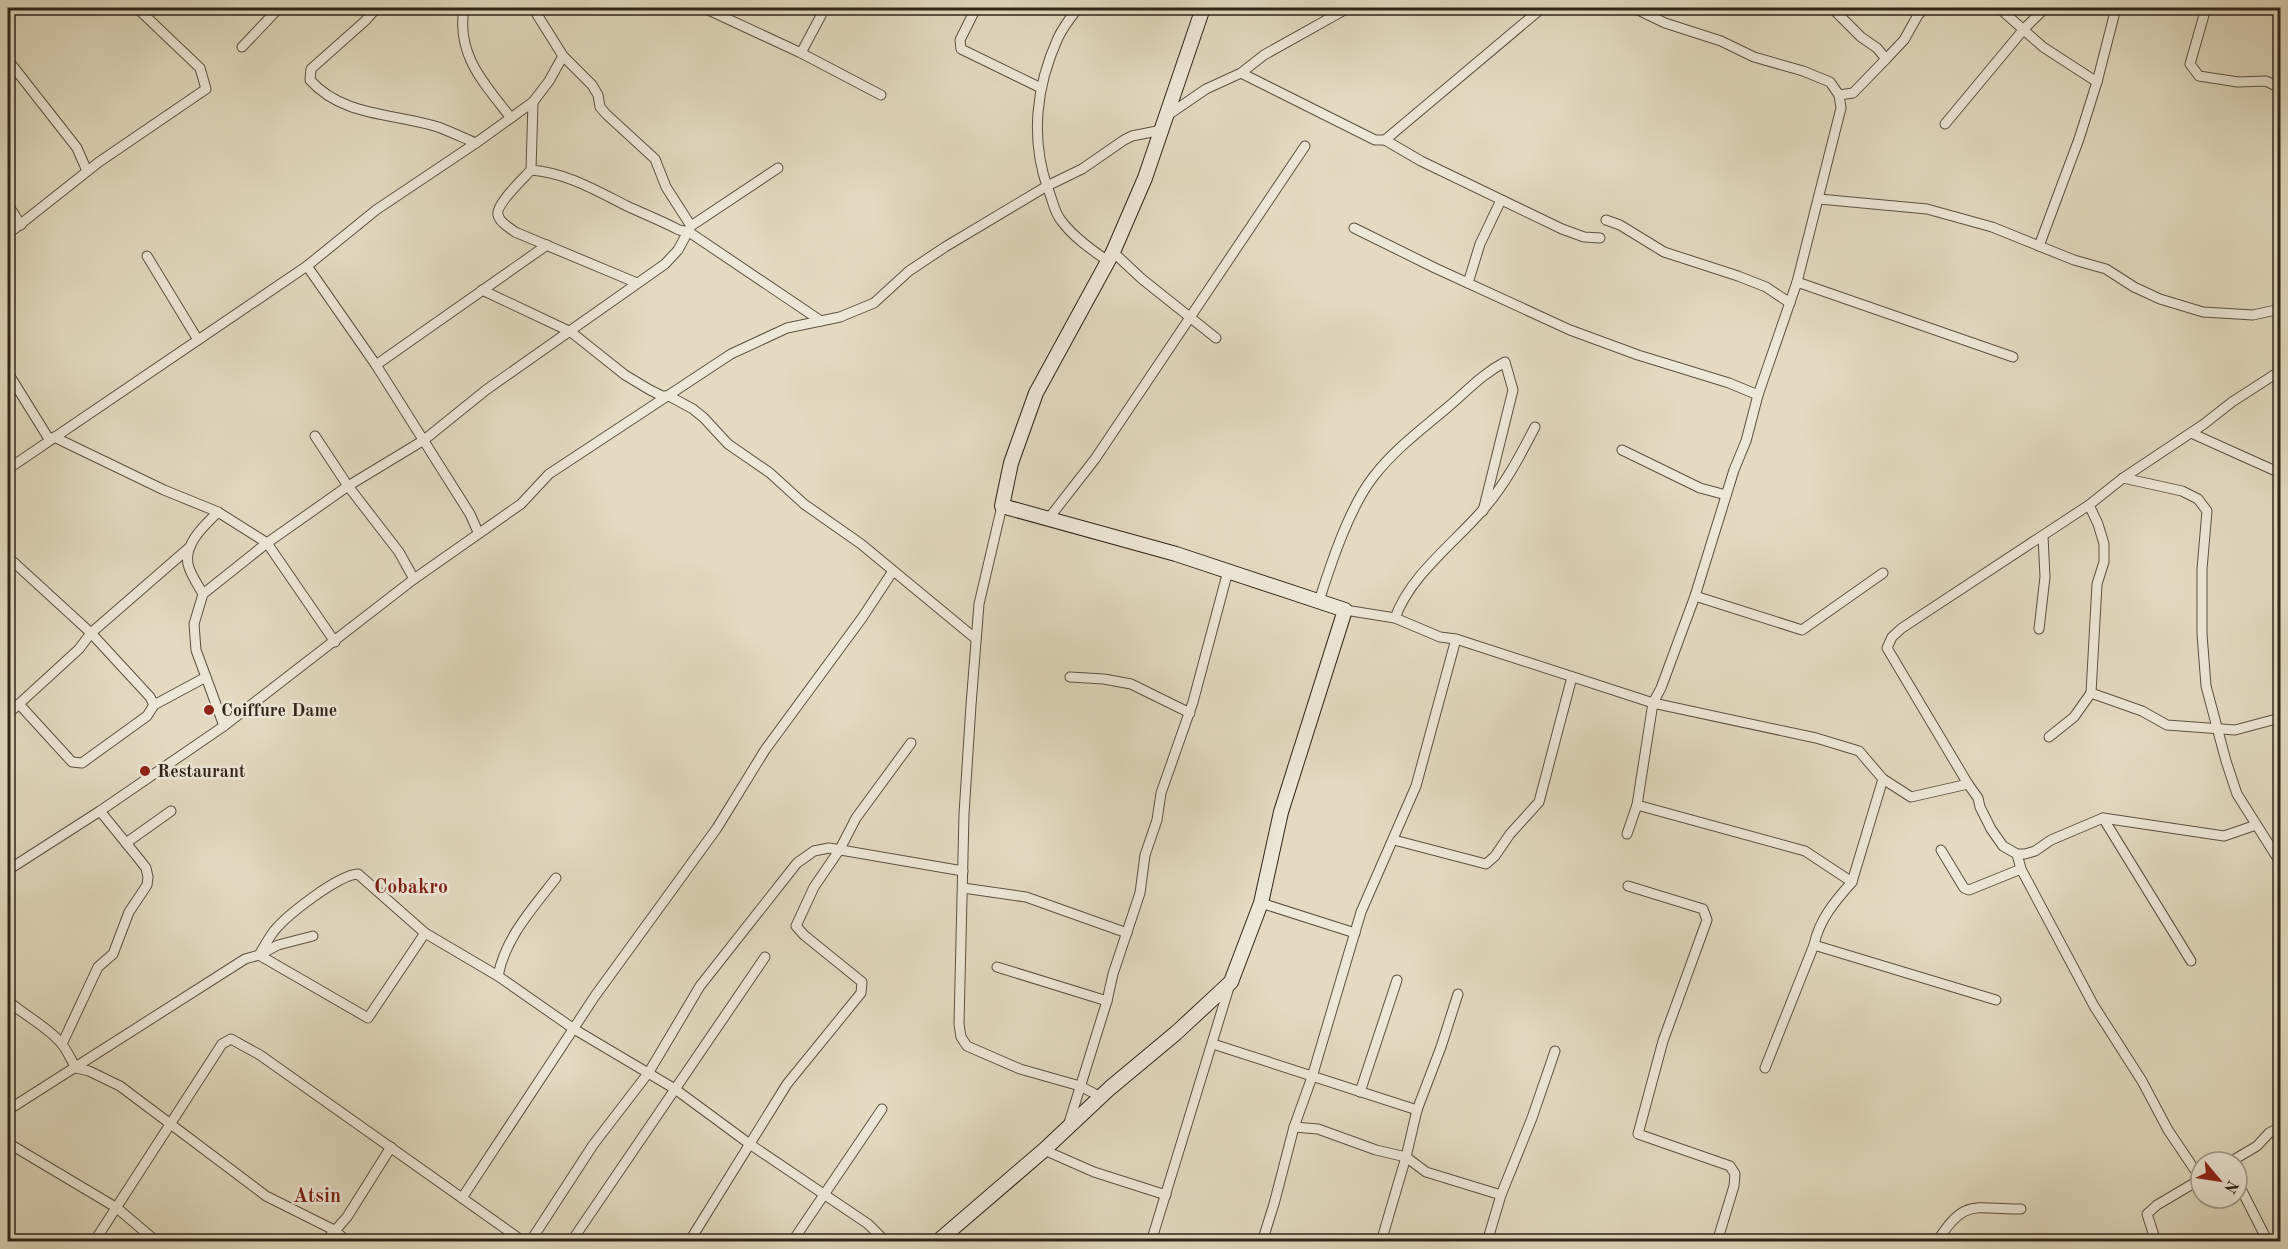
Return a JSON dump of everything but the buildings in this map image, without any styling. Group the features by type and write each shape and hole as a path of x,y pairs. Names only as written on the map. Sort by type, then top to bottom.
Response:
{"street":[{"path":"8,234 87,171 206,89 200,68 139,8"},
{"path":"242,48 279,8"},
{"path":"373,8 373,12 365,21 311,69 310,80 321,92 335,101 394,118 437,127 476,143"},
{"path":"464,8 463,32 468,57 482,81 512,118"},
{"path":"533,8 562,56 592,84 598,95 600,107 655,159 666,187 690,229 820,321"},
{"path":"705,8 801,53 880,95"},
{"path":"801,53 825,8"},
{"path":"976,8 960,40 961,49 1041,88"},
{"path":"1078,8 1058,37 1041,88 1036,119 1038,145 1047,186 1059,217 1088,247 1110,256 1216,338"},
{"path":"1101,1097 1080,1086 1020,1069 967,1046 962,1037 959,1024 964,814 979,604 1011,464 1036,393 1110,256 1168,115 1203,8"},
{"path":"1168,115 1206,89 1240,73 1264,56 1348,8"},
{"path":"1385,140 1542,8"},
{"path":"1627,834 1637,805 1653,703 1695,596 1726,495 1746,441 1758,395 1797,282 1841,108 1839,94 1830,82 1803,71 1754,57 1721,41 1665,22 1634,8"},
{"path":"1832,8 1877,48 1886,59"},
{"path":"1839,94 1853,93 1904,40 1918,15 1925,8"},
{"path":"1999,8 2043,47 2097,82"},
{"path":"1944,124 2024,29 2045,8"},
{"path":"2039,246 2079,139 2097,82 2116,8"},
{"path":"2206,8 2190,64 2199,76 2238,82 2266,81 2280,88"},
{"path":"8,469 307,266 376,210 512,118 533,102 549,81 562,56"},
{"path":"8,60 77,148 87,171"},
{"path":"1240,73 1375,140 1385,140 1467,184 1484,190 1562,229 1584,237 1600,238"},
{"path":"533,102 531,170 499,207 498,215 503,223 515,231 638,283"},
{"path":"8,870 100,811 224,726 414,579 520,504 549,474 731,354 787,328 840,317 874,303 909,271 1047,186 1082,169 1132,136 1162,130"},
{"path":"1049,518 1095,459 1305,146"},
{"path":"224,726 196,650 194,624 203,594 267,543 348,486 424,440 486,390 665,264 678,250 690,229 778,168"},
{"path":"531,170 564,176 679,230 690,229"},
{"path":"1819,199 1927,209 1992,226 2074,260 2106,269 2134,287 2160,299 2203,312 2253,315 2280,309"},
{"path":"1468,283 1480,244 1501,200"},
{"path":"8,205 21,225"},
{"path":"1606,220 1620,225 1664,252 1766,287 1790,303"},
{"path":"1354,228 1570,330 1638,355 1729,383 1758,395"},
{"path":"376,365 547,245"},
{"path":"147,256 198,340"},
{"path":"307,266 376,365 470,514 478,532"},
{"path":"1797,282 2013,357"},
{"path":"482,290 571,332 625,375 650,390 662,396 669,396 693,409 729,444 770,473 804,504 861,544 976,639"},
{"path":"1319,601 1359,498 1374,477 1396,451 1465,393 1479,378 1504,362 1513,390 1483,511"},
{"path":"2256,825 2224,836 2103,818 2051,840 2035,851 2017,854 2003,846 1991,829 1978,798 1887,648 1892,638 1902,628 2089,505 2123,478 2280,371"},
{"path":"8,373 51,438 218,512 267,543 335,642"},
{"path":"1395,618 1404,598 1445,550 1483,511 1515,464 1535,427"},
{"path":"2191,433 2280,473"},
{"path":"315,436 348,486 399,552 414,579"},
{"path":"1622,450 1700,488 1726,495"},
{"path":"2123,478 2182,491 2198,499 2207,511 2202,569 2202,634 2206,686 2237,794 2280,862"},
{"path":"2049,737 2074,717 2091,693 2097,584 2104,562 2104,544 2089,505"},
{"path":"1002,506 1140,543 1345,610 1395,618 1430,633 1456,639 1653,703 1816,738 1859,751 1883,778 1911,797 1968,784"},
{"path":"8,714 79,649 91,633 190,547 200,530 218,512"},
{"path":"2039,629 2045,577 2043,536"},
{"path":"190,547 188,564 203,594"},
{"path":"8,557 91,633 150,697 154,705"},
{"path":"462,1198 595,996 717,828 765,750 848,637 892,571"},
{"path":"1067,1129 1140,892 1145,855 1157,820 1168,771 1180,746 1190,713 1228,571"},
{"path":"1695,596 1802,630 1883,573"},
{"path":"1151,1242 1231,982 1261,903 1281,812 1345,610"},
{"path":"1262,1242 1294,1127 1361,912 1416,786 1456,639"},
{"path":"19,704 72,762 82,764 147,716 154,705 206,676"},
{"path":"1070,677 1104,679 1131,684 1190,713"},
{"path":"1394,840 1486,864 1496,856 1510,834 1539,802 1572,677"},
{"path":"2091,693 2142,711 2167,725 2235,730 2280,718"},
{"path":"689,1242 787,1084 861,993 862,982 796,926 814,887 840,849 856,818 911,744"},
{"path":"1765,1068 1814,945 1817,931 1834,901 1852,882 1883,778"},
{"path":"1637,805 1805,851 1852,882"},
{"path":"62,1044 98,967 113,954 129,912 147,885 146,868 100,811"},
{"path":"126,843 171,811"},
{"path":"2103,818 2191,961"},
{"path":"530,1242 593,1145 648,1072 700,986 797,862 814,851 829,848 963,872"},
{"path":"1941,850 1964,888 1969,890 2021,869"},
{"path":"2017,854 2021,869 2094,1006 2189,1161"},
{"path":"259,955 275,930 315,895 349,874 357,874 425,933 498,976 574,1029 675,1089 751,1145 868,1224 886,1242"},
{"path":"498,976 500,961 509,943 556,878"},
{"path":"1628,886 1703,909 1707,920 1663,1041 1638,1134 1730,1166 1735,1174 1734,1186 1717,1242"},
{"path":"963,888 1026,897 1127,933"},
{"path":"1261,903 1355,933"},
{"path":"259,955 368,1018 425,933"},
{"path":"8,1110 245,959 278,945 314,936"},
{"path":"1814,945 1996,1000"},
{"path":"571,1242 765,957"},
{"path":"997,967 1107,1001"},
{"path":"1360,1092 1396,980"},
{"path":"937,1242 1176,1034 1231,982"},
{"path":"1380,1242 1406,1157 1417,1110 1458,994"},
{"path":"8,1001 28,1018 48,1030 62,1044 76,1068 120,1086 266,1196 334,1230 348,1242"},
{"path":"94,1242 222,1044 231,1039 260,1055 524,1242"},
{"path":"1213,1044 1417,1110"},
{"path":"1487,1242 1501,1196 1532,1118 1555,1051"},
{"path":"792,1242 882,1109"},
{"path":"1294,1127 1318,1129 1367,1147 1406,1157 1426,1172 1501,1196"},
{"path":"2249,1151 2269,1133 2280,1128"},
{"path":"8,1143 117,1208 157,1242"},
{"path":"326,1242 347,1217 391,1148"},
{"path":"1044,1150 1094,1172 1166,1195"},
{"path":"2156,1242 2147,1214 2157,1204 2189,1186"},
{"path":"2249,1205 2268,1242"},
{"path":"1937,1242 1961,1213 1972,1207 2021,1209"}],"place":[{"name":"Coiffure Dame","path":"209,710"},
{"name":"Restaurant","path":"145,771"}],"district":[{"name":"Cobakro","path":"411,886"},
{"name":"Atsin","path":"317,1195"}]}
